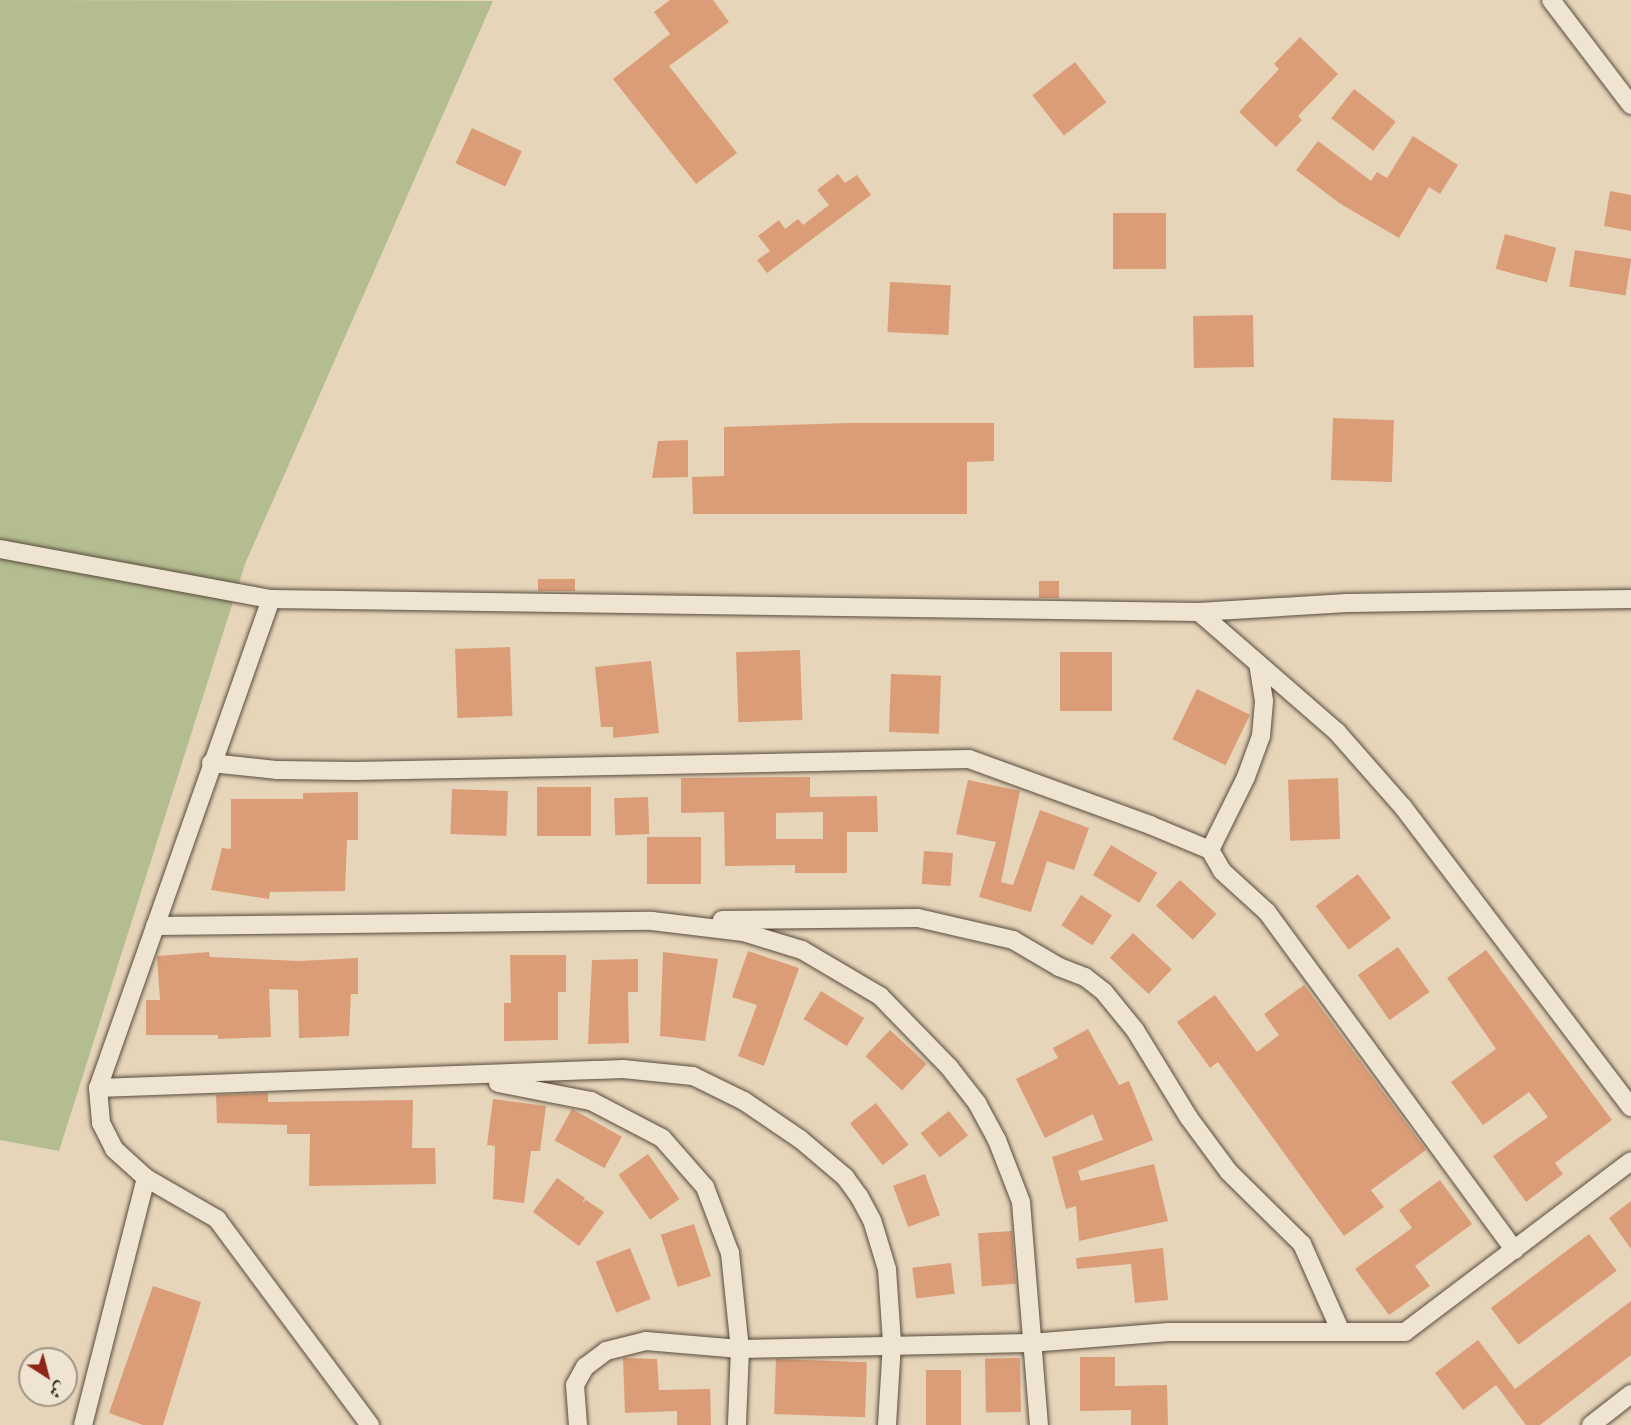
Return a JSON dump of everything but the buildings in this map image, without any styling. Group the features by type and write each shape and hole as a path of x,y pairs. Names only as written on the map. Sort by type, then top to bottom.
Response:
{"street":[{"path":"1551,0 1631,105"},
{"path":"0,549 271,599 1199,612 1347,603 1631,599"},
{"path":"271,599 211,763 98,1088 101,1123 114,1149 146,1178 217,1219 370,1425"},
{"path":"1199,612 1337,732 1403,807 1631,1107"},
{"path":"1210,849 1246,777 1261,736 1264,701 1258,664"},
{"path":"211,763 276,770 354,771 969,759 1210,849 1222,871 1267,912 1514,1250"},
{"path":"155,926 918,918 1013,940 1059,967 1085,977 1104,992 1134,1030 1189,1118 1229,1172 1302,1244 1341,1332"},
{"path":"652,921 743,932 802,950 880,996 949,1067 977,1103 997,1140 1021,1202 1028,1259 1030,1343 1039,1425"},
{"path":"98,1088 455,1078 623,1069 693,1076 744,1101 845,1177 859,1196 872,1220 887,1269 892,1343 887,1425"},
{"path":"455,1078 542,1089 591,1101 662,1138 705,1187 730,1253 740,1348 737,1425"},
{"path":"578,1425 575,1384 585,1367 606,1351 646,1341 740,1348 892,1343 1030,1343 1169,1332 1405,1332 1631,1161"},
{"path":"82,1425 146,1178"},
{"path":"1591,1425 1631,1394"}],"green space":[{"path":"0,0 493,1 245,564 59,1151 0,1140"}]}
